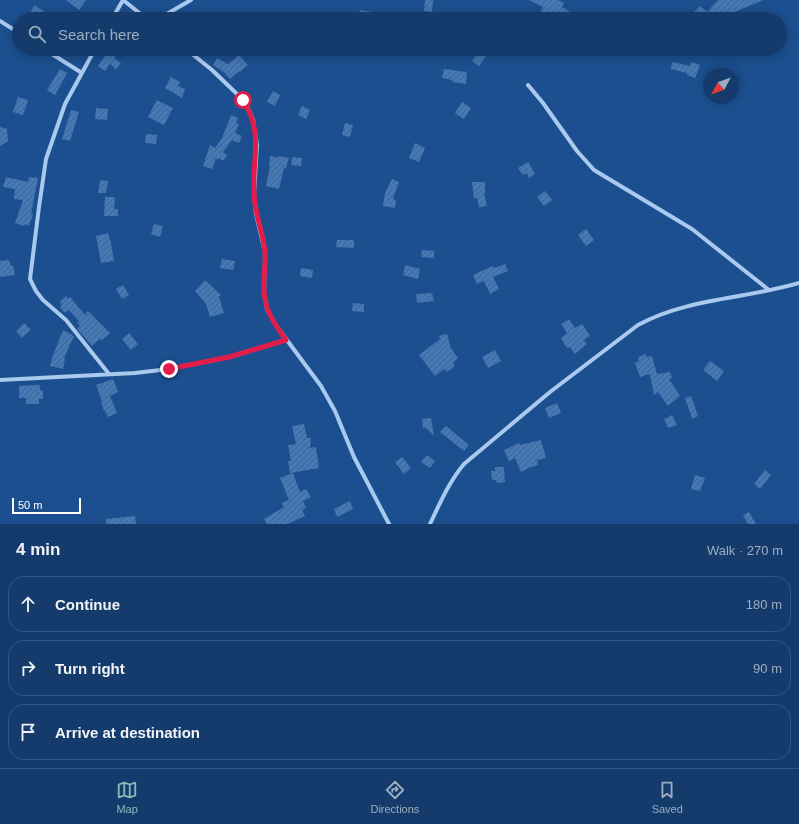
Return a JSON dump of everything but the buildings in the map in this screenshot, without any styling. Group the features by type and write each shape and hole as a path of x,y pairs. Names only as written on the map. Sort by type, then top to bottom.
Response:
{"street":[{"path":"116,12 123,0 139,12"},
{"path":"170,12 191,0"},
{"path":"0,21 12,29"},
{"path":"55,56 82,73"},
{"path":"92,56 65,104 46,159 38,207 30,279 36,291 43,300 66,320 109,374"},
{"path":"195,56 237,94 248,108 253,120 257,145 254,194 256,214 265,252 264,292 267,309 274,324 321,386 335,411 354,457 389,524"},
{"path":"528,86 543,103 577,151 594,170 692,229 769,290"},
{"path":"430,524 448,487 464,464 550,392 638,325 651,318 674,310 799,283"},
{"path":"0,380 135,373 169,369 229,357 286,340"}],"route":[{"path":"169,369 229,357 286,340 274,324 267,309 264,292 265,252 256,214 254,194 257,145 253,120 243,100"}]}
